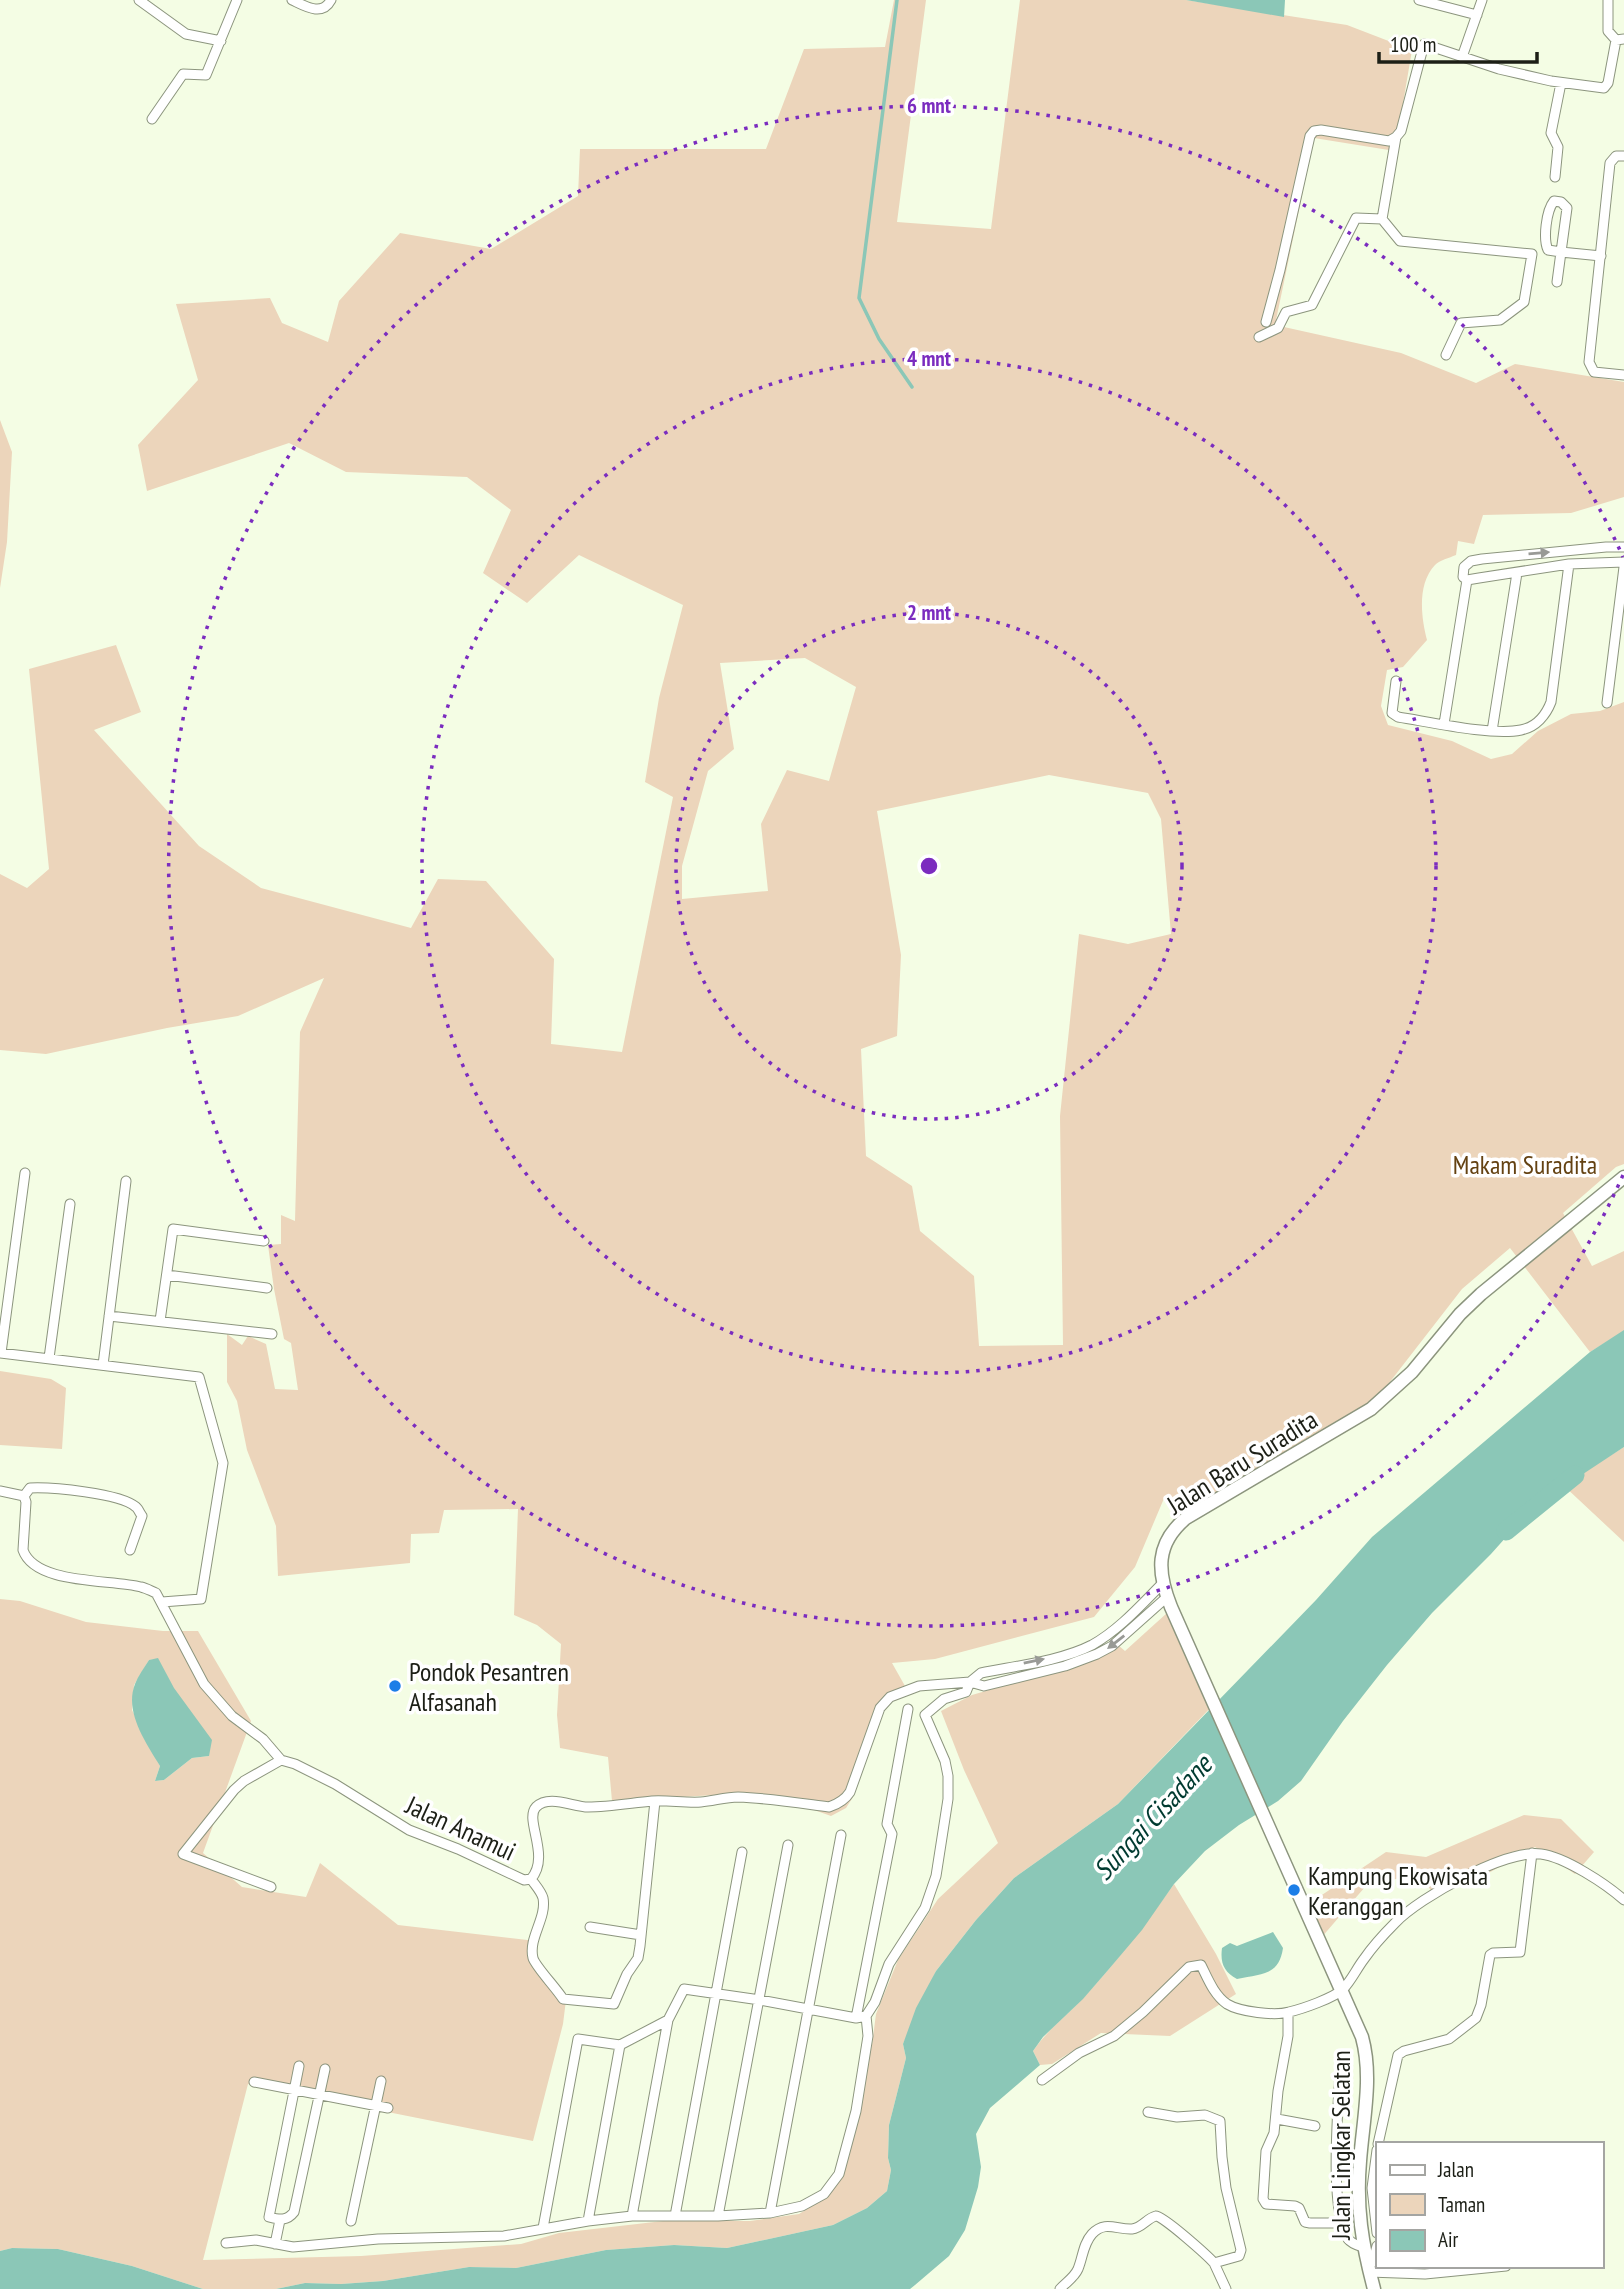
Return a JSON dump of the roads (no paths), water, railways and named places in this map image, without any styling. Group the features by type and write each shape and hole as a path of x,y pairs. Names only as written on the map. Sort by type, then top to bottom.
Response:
{"main road":[{"name":"Jalan Baru Suradita","path":"1330,1964 1169,1602 1162,1584 1164,1547 1179,1524 1371,1409 1419,1365 1454,1322 1482,1294 1624,1177"},
{"name":"Jalan Lingkar Selatan","path":"1330,1964 1362,2037 1366,2059 1366,2106 1358,2201 1363,2247 1374,2289"}],"street":[{"path":"139,0 186,34 220,41"},
{"path":"152,119 183,74 206,75 237,0"},
{"path":"292,0 311,9 321,10 329,6 331,0"},
{"path":"1419,0 1476,16"},
{"path":"1462,58 1482,0"},
{"path":"1266,322 1310,136 1314,131 1389,141 1396,137 1401,131 1424,44 1499,69 1561,83 1604,88 1607,86 1620,39 1608,31 1608,0"},
{"path":"1555,177 1558,147 1551,133 1561,83"},
{"path":"1382,219 1396,137"},
{"path":"1624,156 1616,156 1610,163 1589,362 1594,372 1624,375"},
{"path":"1557,282 1562,252 1567,208 1558,201 1551,204 1546,245 1548,250 1562,252 1601,256"},
{"path":"1259,337 1278,328 1286,312 1312,305 1356,218 1382,219 1400,241 1532,254 1524,302 1500,320 1461,323 1446,355"},
{"path":"1444,724 1466,580 1463,577 1464,566 1471,561 1482,559 1624,547"},
{"path":"1466,580 1569,564 1624,565 1606,703"},
{"path":"1396,681 1392,705 1394,716 1492,731 1523,730 1537,722 1548,711 1551,702 1569,564"},
{"path":"1492,731 1517,573"},
{"path":"24,1496 26,1502 23,1550 26,1558 35,1567 90,1582 141,1587 156,1593 162,1602 201,1599 223,1463 199,1377 0,1353 25,1173"},
{"path":"103,1365 126,1181"},
{"path":"49,1358 70,1204"},
{"path":"160,1321 173,1229 264,1241"},
{"path":"167,1275 267,1288"},
{"path":"109,1316 272,1334"},
{"path":"24,1496 30,1489 46,1487 99,1494 125,1501 136,1507 142,1516 130,1550"},
{"path":"0,1491 24,1496"},
{"path":"861,2017 875,2002 889,1964 925,1908 936,1876 948,1799 948,1776 945,1761 925,1716 944,1699 966,1692 970,1682 981,1673 1064,1655 1091,1645 1115,1629 1162,1584"},
{"name":"Jalan Anamui","path":"162,1602 204,1684 232,1716 263,1740 281,1760 335,1784 409,1830 524,1880 531,1879 537,1872 540,1856 533,1818 533,1812 538,1805 561,1802 586,1807 655,1801 701,1802 736,1797 829,1807 836,1805 850,1792 880,1708 890,1697 919,1686 970,1682 984,1686 1065,1666 1112,1646 1169,1602"},
{"path":"226,2243 256,2240 293,2247 378,2239 504,2236 632,2216 769,2213 802,2206 824,2194 839,2174 856,2111 868,2036 861,2017 892,1834 887,1824 908,1709"},
{"path":"271,1887 183,1854 234,1790 244,1781 281,1760"},
{"path":"531,1879 543,1900 533,1944 536,1964 563,1998 611,2005 616,2003 621,1986 638,1958 655,1801"},
{"path":"769,2213 841,1835"},
{"path":"718,2216 788,1845"},
{"path":"675,2216 742,1852"},
{"path":"1378,2142 1398,2055 1454,2036 1478,2013 1490,1955 1520,1952 1532,1853"},
{"path":"1042,2080 1079,2053 1114,2036 1189,1967 1201,1965 1214,1992 1227,2003 1243,2010 1288,2013 1322,2001 1342,1990 1377,1942 1421,1901 1449,1884 1516,1856 1532,1853 1555,1858 1608,1885 1624,1900"},
{"path":"590,1927 641,1935"},
{"path":"632,2216 668,2020 684,1989 861,2017"},
{"path":"1288,2013 1288,2036 1274,2133 1266,2151 1264,2203 1295,2206 1299,2208 1305,2222 1341,2223"},
{"path":"542,2228 578,2039 620,2045 668,2020"},
{"path":"588,2221 620,2045"},
{"path":"299,2066 269,2217 280,2220 289,2218 294,2212 325,2069"},
{"path":"1340,2072 1336,2178 1341,2223 1349,2240 1363,2247"},
{"path":"351,2221 381,2081"},
{"path":"254,2082 388,2108"},
{"path":"1148,2112 1177,2117 1205,2115 1220,2121 1226,2188 1241,2250 1238,2256 1214,2263"},
{"path":"1276,2119 1315,2126"},
{"path":"1376,2158 1372,2188 1376,2224"},
{"path":"1060,2289 1074,2276 1087,2241 1094,2231 1111,2225 1133,2229 1156,2216 1163,2217 1214,2263 1226,2289"},
{"path":"275,2244 280,2220"},
{"path":"1368,2269 1376,2250"},
{"path":"1368,2269 1466,2268"}],"water":[{"path":"1186,0 1285,0 1284,17"},
{"path":"1624,1330 1624,1447 1533,1507 1432,1613 1387,1665 1301,1781 1278,1801 1239,1825 1205,1851 1174,1884 1142,1930 1083,1999 1043,2037 1033,2051 1040,2065 990,2108 976,2134 981,2167 965,2230 949,2256 910,2289 276,2289 305,2283 383,2281 469,2267 516,2268 606,2250 674,2245 727,2248 833,2225 867,2208 887,2191 891,2170 888,2158 889,2125 906,2058 903,2044 916,2008 936,1971 976,1920 1014,1878 1118,1804 1316,1600 1372,1537 1590,1352"},
{"path":"158,1658 174,1688 212,1740 209,1756 192,1758 164,1780 155,1781 160,1766 138,1727 132,1695 136,1681 149,1660"},
{"path":"1273,1932 1283,1948 1278,1964 1273,1969 1237,1979 1226,1970 1222,1963 1222,1948 1230,1943 1237,1946"},
{"path":"12,2248 58,2249 132,2266 203,2289 0,2289 0,2251"}],"waterway":[{"path":"897,0 859,298 879,339 912,387"},
{"name":"Sungai Cisadane","path":"1506,1531 1575,1475"}],"place":[{"name":"Pondok Pesantren Alfasanah","path":"395,1686"},
{"name":"Kampung Ekowisata Keranggan","path":"1294,1890"}],"park label":[{"name":"Makam Suradita","path":"1525,1164"}]}
